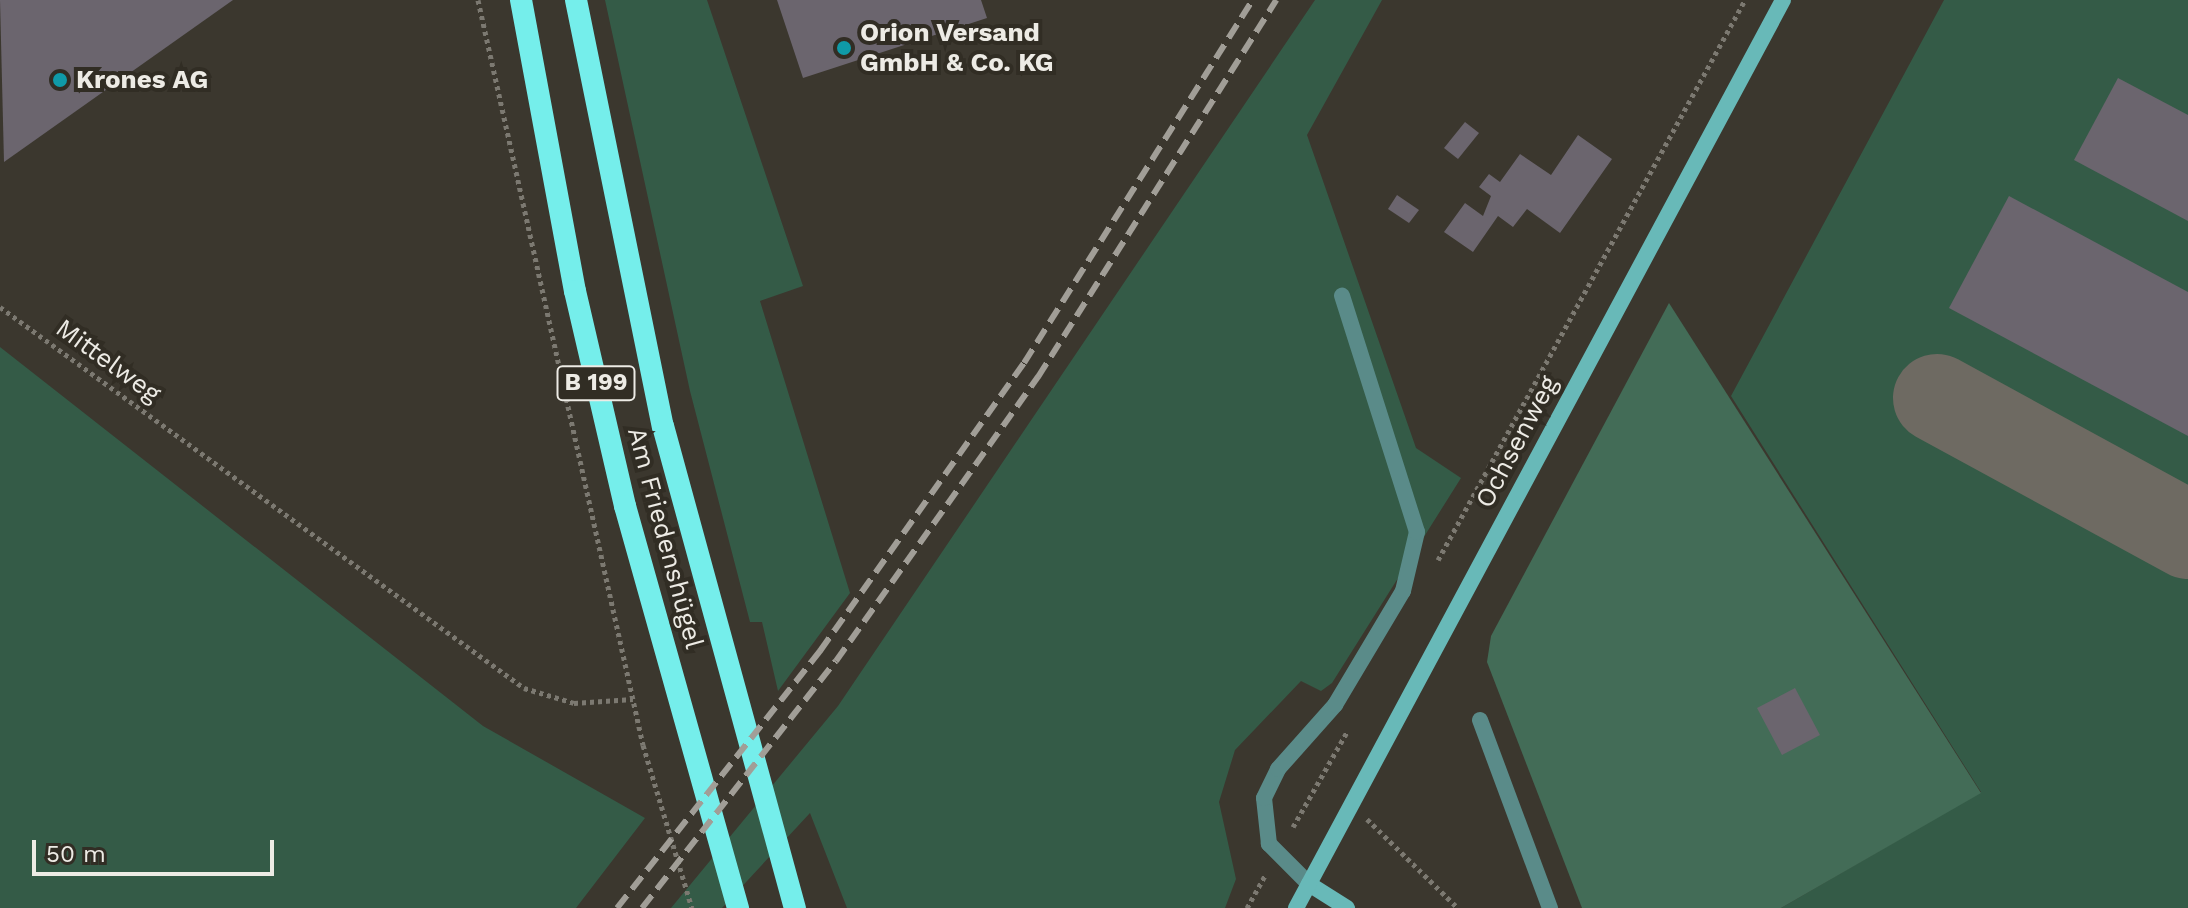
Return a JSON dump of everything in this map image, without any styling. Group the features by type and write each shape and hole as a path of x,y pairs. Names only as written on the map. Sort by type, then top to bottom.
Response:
{"highway":[{"name":"Am Friedenshügel","path":"521,0 575,291 738,908"},
{"name":"Am Friedenshügel","path":"576,0 663,426 738,709 795,908"}],"main road":[{"name":"Ochsenweg","path":"1296,908 1349,802 1783,0"},
{"path":"1309,884 1347,908"}],"lane":[{"path":"1309,884 1269,844 1264,798 1278,769 1335,705 1403,591 1417,532 1342,296"},
{"path":"1480,720 1550,908"}],"path":[{"path":"478,0 633,699 692,908"},
{"path":"1434,567 1745,0"},
{"name":"Mittelweg","path":"0,307 524,688 574,703 633,699"},
{"path":"1355,715 1320,783 1349,802 1458,908"}],"green space":[{"path":"605,0 707,0 803,286 760,301 850,593 778,691 762,622 750,622 690,391"},
{"path":"1315,0 1382,0 1307,135 1416,448 1461,478 1332,683 1321,691 1301,681 1235,750 1219,802 1236,879 1225,908 847,908 810,813 722,908 671,908 838,706"},
{"path":"1944,0 2188,0 2188,908 1781,908 1981,792 1731,396"},
{"path":"1669,303 1981,793 1781,908 1582,908 1487,662 1491,636"},
{"path":"0,347 483,726 645,818 576,908 0,908"}],"building":[{"name":"Krones AG","path":"0,0 233,0 4,162"},
{"name":"Orion Versand GmbH & Co. KG","path":"777,0 981,0 987,18 803,78"},
{"path":"2118,78 2188,115 2188,221 2074,160"},
{"path":"1465,122 1479,133 1458,159 1444,148"},
{"path":"1578,135 1612,159 1560,233 1527,209 1513,227 1498,216 1473,252 1444,232 1465,203 1483,216 1491,196 1479,187 1489,174 1500,182 1520,154 1551,175"},
{"path":"1397,195 1419,210 1409,223 1388,209"},
{"path":"2009,196 2188,292 2188,436 1949,308"},
{"path":"1795,688 1820,735 1782,755 1757,708"}],"taxiway":[{"path":"1937,398 2188,535"}],"railway":[{"path":"617,908 820,651 1024,363 1253,0"},
{"path":"642,908 836,661 1038,377 1276,0"}],"place":[{"name":"Orion Versand GmbH & Co. KG","path":"844,48"},
{"name":"Krones AG","path":"60,80"}]}
